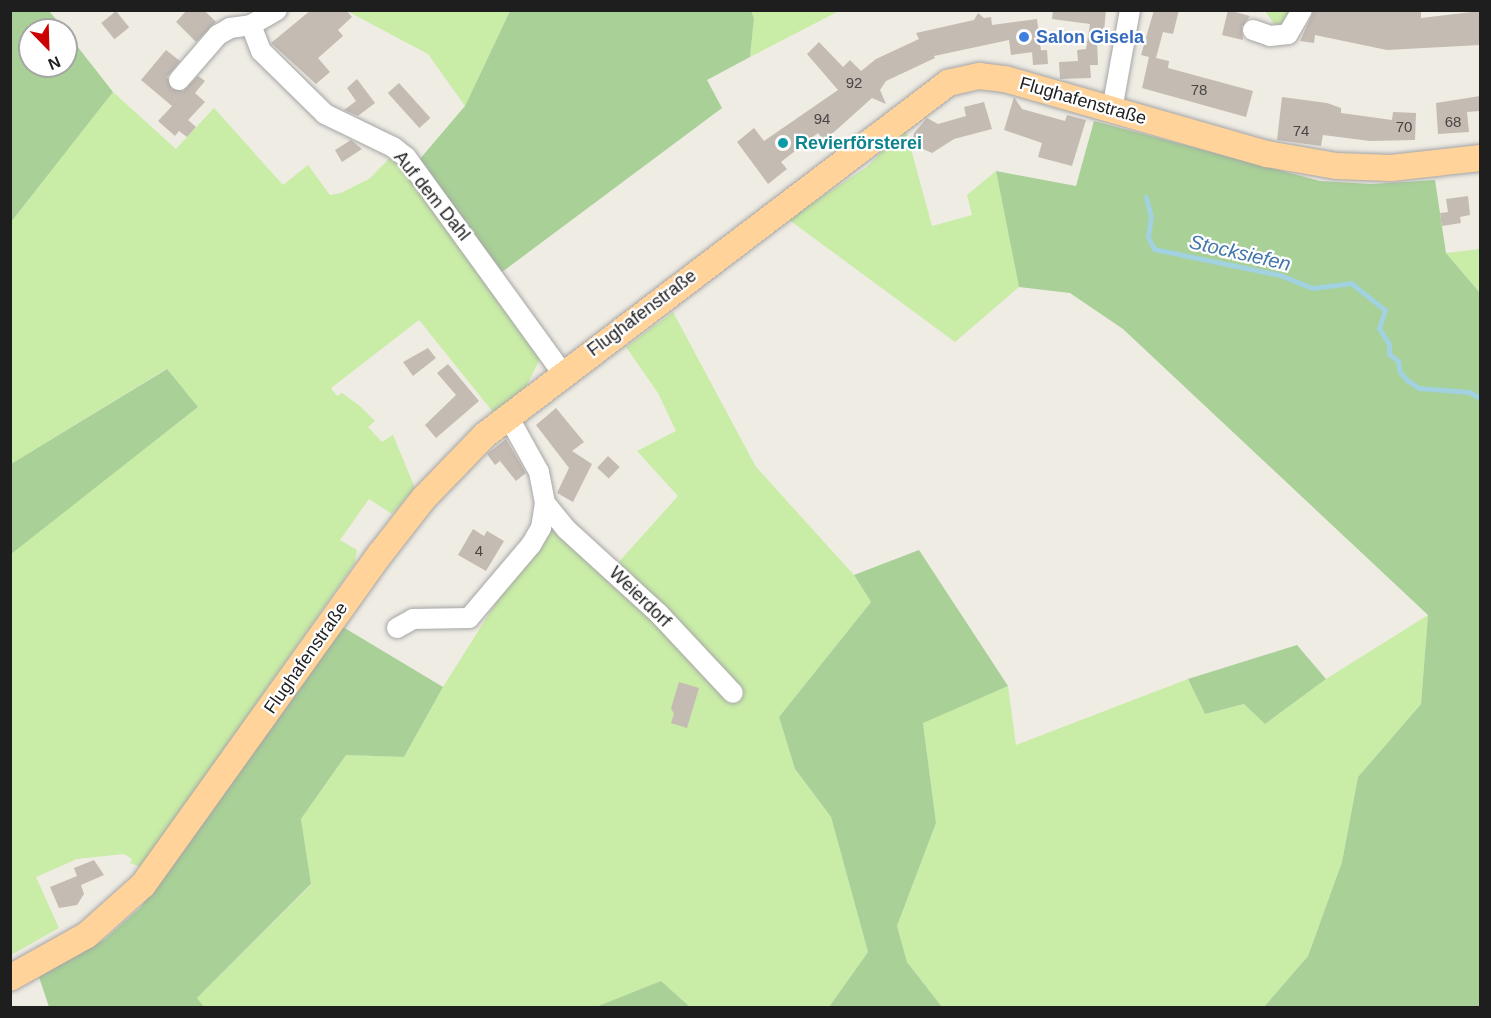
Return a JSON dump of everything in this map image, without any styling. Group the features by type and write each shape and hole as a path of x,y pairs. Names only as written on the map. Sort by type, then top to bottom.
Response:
{"main road":[{"name":"Flughafenstraße","path":"10,978 87,935 134,896 395,534 464,455 508,416 948,84 979,76 996,78 1267,154 1336,166 1391,168 1480,158"}],"street":[{"path":"179,80 218,35 230,28 251,25 277,10"},
{"path":"1112,110 1130,10"},
{"path":"1253,30 1270,36 1288,34 1302,10"},
{"name":"Auf dem Dahl","path":"251,25 261,51 325,114 393,147 406,157 563,374"},
{"name":"Weierdorf","path":"508,416 533,457 546,502 566,529 659,614 733,693"},
{"name":"Weierdorf","path":"397,628 413,619 469,618 531,545 541,528 546,502"}],"green space":[{"path":"11,10 49,11 55,18 18,18 18,78 78,78 78,47 113,92 11,222"},
{"path":"347,11 510,11 465,106 428,54"},
{"path":"510,11 751,11 754,18 750,57 707,80 722,108 502,272 419,160 465,106"},
{"path":"751,11 839,11 750,57 754,18"},
{"path":"1265,11 1298,11 1278,29"},
{"path":"113,92 176,149 214,108 283,185 308,165 330,195 341,193 369,179 390,158 406,171 541,357 526,387 493,412 419,320 331,388 337,396 342,393 360,406 375,421 368,427 382,442 393,435 415,488 392,514 369,499 340,540 357,550 355,563 141,867 130,863 132,859 124,854 77,859 36,877 59,928 11,955 10,554 198,407 166,369 11,464 11,222"},
{"path":"1094,121 1320,181 1372,184 1435,180 1446,253 1480,293 1480,1007 1264,1007 1308,956 1342,862 1358,777 1421,704 1428,615 1123,329 1070,293 1019,287 996,171 1076,186"},
{"path":"905,127 932,226 972,215 967,195 996,171 1019,287 955,342 788,219 867,167"},
{"path":"1480,249 1480,293 1446,253"},
{"path":"673,312 756,467 854,575 871,602 779,717 795,769 831,817 868,952 829,1007 690,1007 661,981 596,1008 204,1008 197,998 311,885 301,819 346,755 404,757 443,687 557,506 617,564 678,496 637,451 676,431 658,393 626,347"},
{"path":"167,369 198,407 11,554 11,464"},
{"path":"919,550 1008,686 923,723 936,823 897,926 907,962 942,1007 829,1007 868,952 831,817 795,769 779,717 871,602 854,575"},
{"path":"1428,615 1421,704 1358,777 1342,862 1308,956 1264,1007 942,1007 907,962 897,926 936,823 923,722 1008,686 1016,745 1188,679 1205,714 1244,704 1265,724 1326,679"},
{"path":"343,627 443,687 404,757 346,755 301,819 311,884 197,998 204,1007 49,1007 39,977 105,939 141,907"},
{"path":"1297,645 1326,679 1265,724 1244,704 1205,714 1188,679"},
{"path":"661,981 690,1007 596,1007"}],"building":[{"path":"187,10 204,10 216,22 196,42 176,22"},
{"path":"311,10 346,10 352,17 338,30 343,36 318,58 330,72 316,84 271,43"},
{"path":"1053,10 1106,10 1103,42 1097,41 1098,65 1090,65 1091,78 1060,79 1059,62 1078,61 1077,50 1086,49 1090,24 1052,19"},
{"path":"1154,10 1179,10 1173,34 1163,32 1156,58 1169,61 1168,68 1253,91 1246,117 1142,88 1149,57 1141,55"},
{"path":"1228,10 1250,16 1242,27 1243,40 1222,35"},
{"path":"1314,10 1421,12 1421,18 1480,11 1480,45 1387,50 1315,35 1314,43 1300,41"},
{"path":"116,11 129,27 114,39 101,23"},
{"path":"978,13 984,18 991,17 992,25 1037,19 1041,51 1011,55 1009,40 934,56 935,58 886,81 880,90 886,104 872,98 824,141 818,133 781,162 787,169 768,184 737,142 754,128 764,141 838,90 807,54 819,42 843,67 850,60 861,71 876,59 919,39 916,33 974,20"},
{"path":"166,50 180,61 167,77 172,89 183,91 198,76 205,81 195,93 205,102 188,120 196,127 187,137 179,131 175,136 158,121 172,106 141,80"},
{"path":"1047,50 1048,64 1033,65 1032,51"},
{"path":"357,79 375,103 358,116 344,110 356,101 347,88"},
{"path":"399,83 430,118 419,128 388,93"},
{"path":"1480,96 1480,111 1467,112 1469,132 1438,134 1436,103"},
{"path":"1014,97 1022,109 1065,121 1067,115 1086,120 1072,166 1038,157 1042,143 1004,130"},
{"path":"1282,97 1327,103 1341,108 1341,113 1392,120 1393,112 1416,113 1415,140 1370,141 1323,135 1321,146 1277,140"},
{"path":"984,102 992,129 954,139 932,153 912,144 914,133 927,118 938,124 966,116 964,107"},
{"path":"351,140 362,149 342,162 335,150"},
{"path":"1468,196 1470,215 1460,217 1461,223 1442,226 1440,213 1448,212 1446,199"},
{"path":"428,348 436,358 413,376 403,362"},
{"path":"448,364 479,401 436,438 425,425 456,395 437,373"},
{"path":"556,408 584,442 572,451 592,464 573,502 557,493 569,468 536,425"},
{"path":"506,439 526,473 516,481 500,461 495,465 487,454"},
{"path":"608,456 620,467 609,479 597,468"},
{"path":"473,529 484,536 487,531 504,541 486,571 458,555"},
{"path":"679,682 699,688 687,728 671,723 674,714 671,708"},
{"path":"94,860 104,875 81,885 84,894 77,905 59,908 50,887 77,876 74,868"}],"waterway":[{"name":"Stocksiefen","path":"1146,197 1151,217 1148,237 1154,249 1280,275 1312,288 1351,283 1385,310 1379,328 1389,344 1389,354 1398,361 1400,372 1407,380 1419,388 1469,392 1480,398"}],"place":[{"name":"Salon Gisela","path":"1024,37"},
{"name":"Revierförsterei","path":"783,143"}]}
